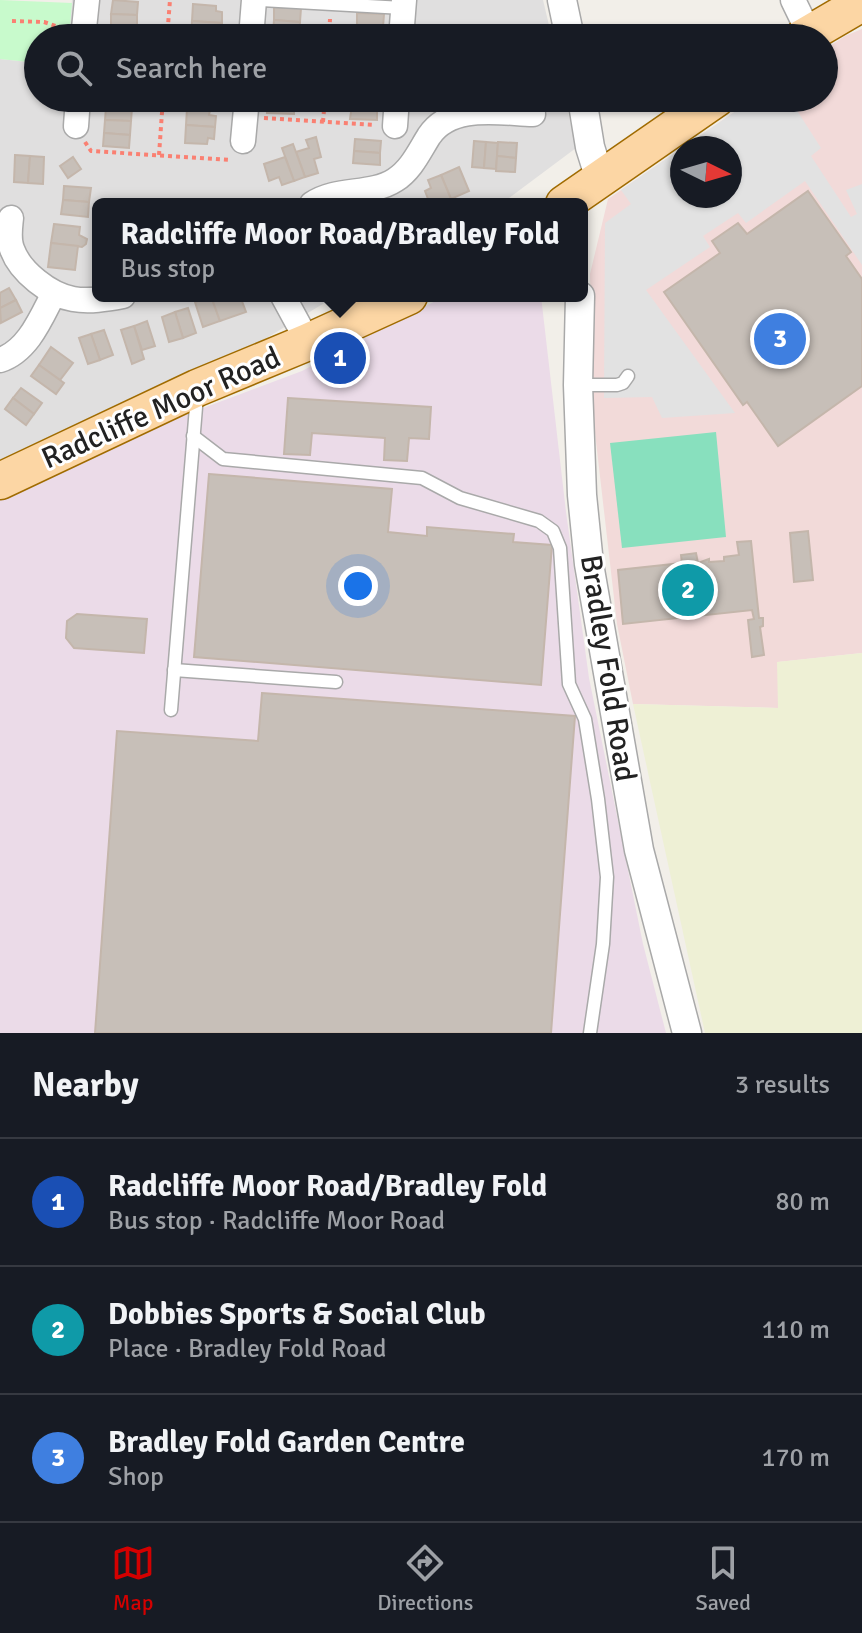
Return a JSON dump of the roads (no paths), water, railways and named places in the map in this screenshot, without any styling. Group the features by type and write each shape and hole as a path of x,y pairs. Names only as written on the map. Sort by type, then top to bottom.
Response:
{"main road":[{"path":"826,24 862,3"},
{"path":"573,198 697,112"},
{"name":"Radcliffe Moor Road","path":"0,481 197,388 396,302"}],"street":[{"path":"85,24 87,0"},
{"path":"252,24 254,0"},
{"path":"562,0 567,24"},
{"path":"793,0 801,24"},
{"path":"402,24 404,4"},
{"path":"76,126 77,112"},
{"path":"243,141 246,112"},
{"path":"395,126 396,112"},
{"path":"326,198 339,192 394,181 414,161 431,133 454,116 473,112"},
{"path":"526,112 533,114"},
{"path":"586,112 612,171"},
{"path":"15,213 12,249 35,279 54,293 73,299 92,300"},
{"path":"0,360 15,352 31,335 54,293"},
{"path":"286,302 308,342"},
{"name":"Bradley Fold Road","path":"580,302 578,385 582,495 592,579 639,850 687,1033"}],"lane":[{"path":"261,0 404,4"},
{"path":"578,385 617,385 628,376"},
{"path":"171,710 197,388"},
{"path":"193,436 223,459 422,478 460,498 539,521 553,531 560,548 569,684 585,719 607,877 603,944 590,1033"},
{"path":"174,670 336,682"}],"place":[{"name":"Bradley Fold Garden Centre","path":"780,339"},
{"name":"Radcliffe Moor Road/Bradley Fold","path":"340,358"},
{"name":"Dobbies Sports & Social Club","path":"688,590"}]}
